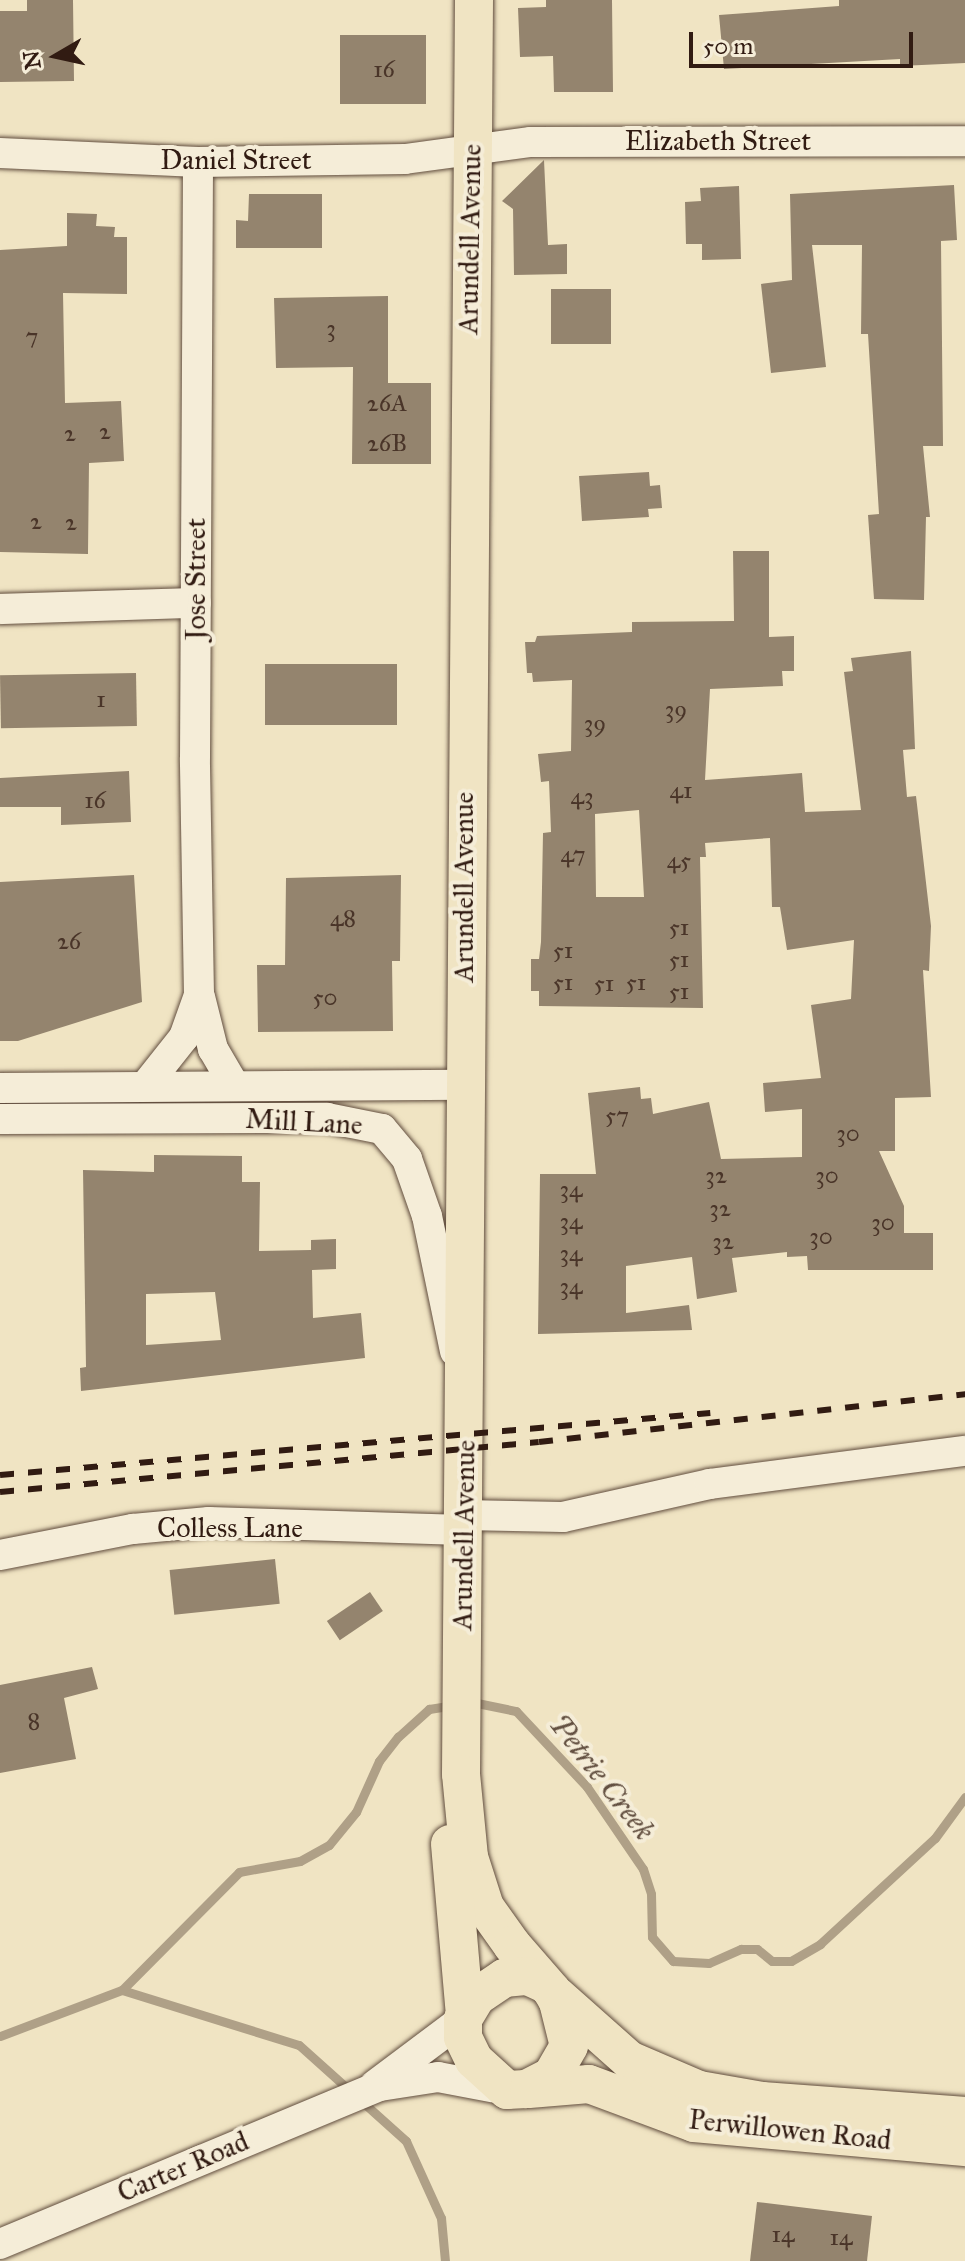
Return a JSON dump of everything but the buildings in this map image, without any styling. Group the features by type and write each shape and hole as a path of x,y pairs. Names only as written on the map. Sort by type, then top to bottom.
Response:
{"main road":[{"name":"Arundell Avenue","path":"464,2016 450,1866 460,1794 467,1384 463,1085 474,0"},
{"name":"Arundell Avenue","path":"460,1794 469,1857 485,1907 548,1988"},
{"path":"528,1976 548,1988 566,2019 566,2058 552,2076 516,2090 469,2054 464,2016 476,1997 504,1978 528,1976"},
{"name":"Perwillowen Road","path":"548,1988 629,2060 699,2090 762,2101 965,2116"},
{"name":"Perwillowen Road","path":"516,2090 589,2084 694,2123 965,2147"}],"street":[{"name":"Elizabeth Street","path":"471,150 531,142 965,141"},
{"name":"Daniel Street","path":"0,153 198,162 405,159 471,150"},
{"name":"Jose Street","path":"198,162 196,603 199,995 213,1049 234,1085"},
{"path":"0,609 196,603"},
{"name":"Jose Street","path":"146,1085 184,1037 199,995"},
{"name":"Mill Lane","path":"0,1088 463,1085"},
{"name":"Mill Lane","path":"0,1119 327,1118 382,1129 407,1159 427,1216 449,1332 467,1384"},
{"name":"Colless Lane","path":"0,1555 118,1531 209,1522 463,1522 563,1517 710,1484 965,1451"},
{"name":"Carter Road","path":"0,2244 384,2082 464,2016"},
{"name":"Carter Road","path":"384,2082 438,2077 516,2090"}],"waterway":[{"name":"Petrie Creek","path":"472,1702 516,1711 587,1787 643,1869 651,1894 652,1937 673,1961 709,1963 741,1949 757,1949 772,1961 791,1961 820,1944 935,1838 965,1797"},
{"name":"Petrie Creek","path":"0,2036 122,1990 239,1872 300,1861 329,1845 356,1812 379,1761 398,1737 429,1709 453,1705"},
{"path":"122,1990 299,2045 406,2141 441,2218 445,2261"}],"railway":[{"path":"0,1492 539,1442 965,1394"},
{"path":"0,1475 710,1413"}]}
